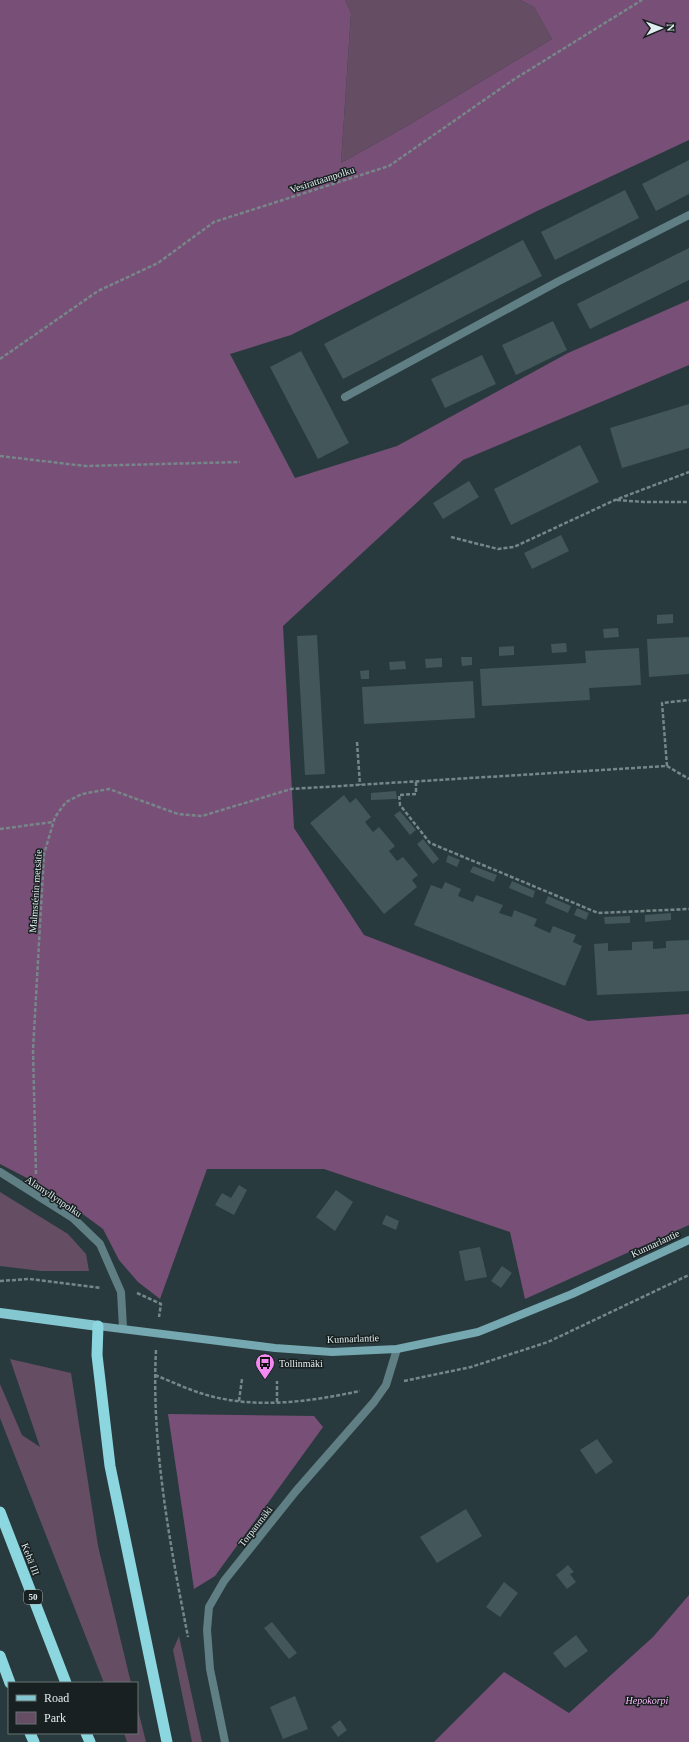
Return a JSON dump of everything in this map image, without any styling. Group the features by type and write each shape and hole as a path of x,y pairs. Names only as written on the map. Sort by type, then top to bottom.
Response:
{"highway":[{"path":"98,1326 97,1355 110,1466 167,1742"},
{"name":"Kehä III","path":"0,1512 66,1682"},
{"path":"0,1656 10,1682"}],"main road":[{"name":"Kunnarlantie","path":"0,1313 275,1348 332,1352 397,1349 478,1332 572,1294 689,1240"}],"street":[{"path":"345,397 559,281 689,215"},
{"name":"Alamyllynpolku","path":"0,1172 73,1218 100,1244 121,1292 123,1328"},
{"name":"Torpanmäki","path":"225,1742 210,1669 206,1630 209,1607 224,1581 296,1491 374,1402 386,1385 397,1349"}],"path":[{"name":"Vesirattaanpolku","path":"0,359 98,291 158,263 214,222 389,166 513,80 642,0"},
{"path":"0,456 85,466 240,462"},
{"path":"451,537 498,549 514,547 615,500 689,472"},
{"path":"615,500 644,502 689,502"},
{"path":"689,700 662,703 667,766 689,779"},
{"path":"357,742 360,785"},
{"name":"Malmsténin metsätie","path":"37,1194 33,1050 44,854 55,817 66,802 82,794 109,789 178,814 202,816 291,790 667,766"},
{"path":"416,782 416,794 399,795 400,804 430,843 598,913 689,909"},
{"path":"0,829 53,822"},
{"path":"0,1281 29,1279 45,1280 121,1292 138,1293 161,1304"},
{"path":"154,1374 162,1480 176,1577 189,1638"},
{"path":"239,1401 242,1379"},
{"path":"277,1381 277,1402"}],"green space":[{"path":"0,0 345,0 351,13 341,163 407,126 552,39 534,7 520,0 689,0 689,140 537,211 291,335 230,354 295,478 397,446 568,353 689,300 689,365 463,460 283,626 294,828 364,935 588,1021 689,1014 689,1225 525,1299 510,1232 324,1169 207,1169 160,1299 138,1282 119,1260 103,1229 50,1190 0,1164"},
{"path":"345,0 520,0 534,7 552,39 407,126 341,163 351,13"},
{"path":"0,1192 68,1234 86,1254 89,1271 41,1271 0,1266"},
{"path":"10,1359 71,1373 98,1546 131,1682 104,1682 0,1418 0,1384 22,1435 40,1447"},
{"path":"168,1414 314,1416 323,1427 215,1576 194,1589"},
{"name":"Hepokorpi","path":"689,1595 689,1742 434,1742 504,1672 569,1713 653,1637"},
{"path":"179,1636 202,1742 192,1742 173,1650"},
{"path":"138,1710 146,1742 127,1742 124,1734 138,1734"}],"building":[{"path":"689,160 689,194 656,211 642,184"},
{"path":"625,190 639,218 555,260 541,232"},
{"path":"523,240 542,276 343,379 324,344"},
{"path":"689,248 689,280 590,329 577,304"},
{"path":"553,321 567,350 516,375 502,345"},
{"path":"301,351 349,443 318,459 270,367"},
{"path":"482,355 496,384 445,408 431,379"},
{"path":"689,404 689,448 622,468 610,428"},
{"path":"580,445 599,482 511,525 494,489"},
{"path":"469,481 479,497 443,519 433,503"},
{"path":"561,535 569,551 532,569 524,553"},
{"path":"673,614 673,623 657,624 657,615"},
{"path":"618,628 619,637 604,638 603,629"},
{"path":"317,635 325,774 305,775 297,636"},
{"path":"689,637 689,674 649,677 647,639"},
{"path":"566,643 567,652 552,653 551,644"},
{"path":"514,646 514,655 499,656 499,647"},
{"path":"639,648 641,685 589,688 590,700 482,706 480,669 586,663 585,651"},
{"path":"461,657 472,657 472,665 462,666"},
{"path":"442,658 442,667 426,668 425,659"},
{"path":"405,661 406,669 390,670 389,662"},
{"path":"369,670 369,679 361,679 360,671"},
{"path":"473,681 475,718 364,724 362,687"},
{"path":"396,791 397,799 371,800 371,793"},
{"path":"344,795 350,803 356,798 371,817 365,822 373,832 379,827 395,846 389,851 397,861 403,857 418,875 412,880 417,887 384,914 310,823"},
{"path":"400,811 416,830 410,835 394,815"},
{"path":"423,839 439,859 433,864 417,844"},
{"path":"448,855 460,860 457,867 446,862"},
{"path":"473,866 497,875 494,882 470,872"},
{"path":"512,881 535,891 533,898 509,888"},
{"path":"445,882 461,889 458,896 473,902 476,895 503,905 499,913 512,917 514,910 537,919 534,926 550,933 553,926 576,935 573,942 582,946 565,986 414,925 431,885 442,889"},
{"path":"548,896 571,906 568,913 545,903"},
{"path":"577,908 589,913 586,920 574,915"},
{"path":"671,913 671,920 645,922 645,915"},
{"path":"630,916 630,923 605,924 604,917"},
{"path":"689,940 689,991 597,995 594,944 608,943 608,951 632,950 632,942 653,941 653,949 666,948 666,941"},
{"path":"239,1185 247,1190 234,1215 215,1205 222,1193 231,1198"},
{"path":"336,1190 353,1202 335,1231 316,1217"},
{"path":"386,1215 399,1221 396,1230 382,1224"},
{"path":"480,1247 487,1277 465,1281 459,1251"},
{"path":"502,1266 512,1273 501,1288 491,1281"},
{"path":"597,1439 613,1462 596,1474 580,1450"},
{"path":"466,1509 482,1536 437,1563 420,1537"},
{"path":"568,1565 574,1572 570,1574 576,1582 567,1589 556,1575"},
{"path":"504,1582 518,1593 500,1617 486,1607"},
{"path":"272,1622 297,1653 289,1659 264,1628"},
{"path":"576,1635 588,1651 565,1668 553,1653"},
{"path":"295,1696 308,1729 283,1739 270,1707"},
{"path":"340,1720 347,1730 338,1737 331,1727"}],"place":[{"name":"Tollinmäki","path":"265,1380"}]}
